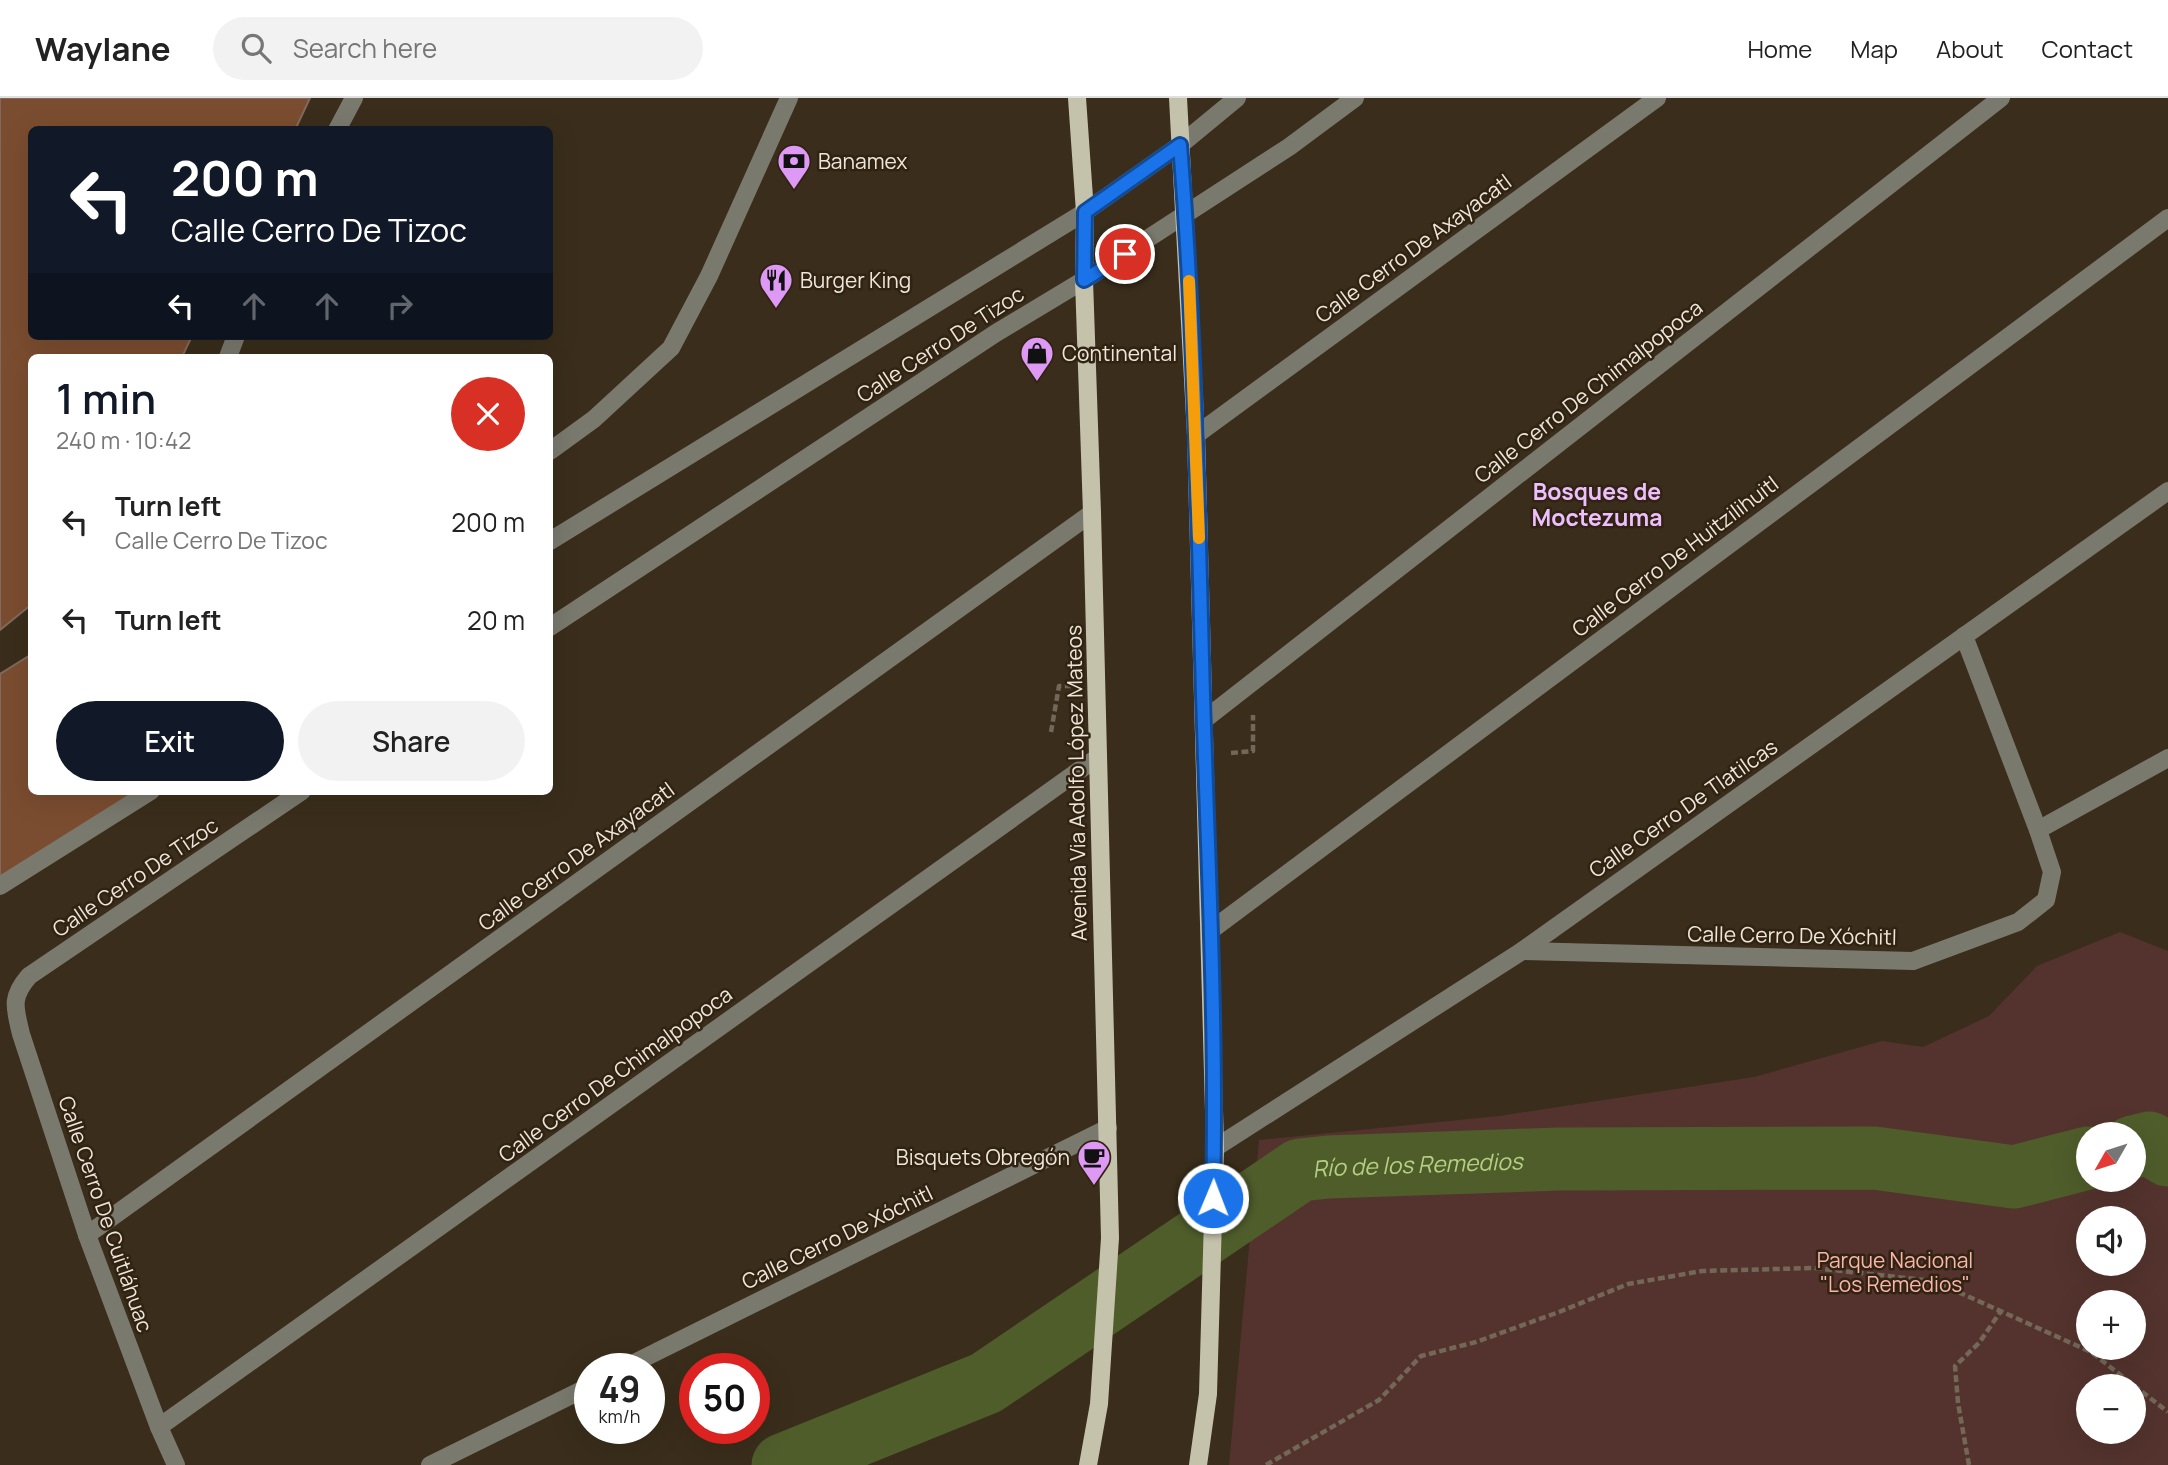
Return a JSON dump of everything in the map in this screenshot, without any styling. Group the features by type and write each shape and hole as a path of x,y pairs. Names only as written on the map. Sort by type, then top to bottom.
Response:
{"main road":[{"name":"Avenida Via Adolfo López Mateos","path":"1077,98 1085,212 1084,280 1110,1238 1100,1404 1088,1465"},
{"path":"1178,98 1196,435 1215,1149 1208,1394 1198,1465"}],"street":[{"path":"339,126 354,98"},
{"path":"553,449 594,419 671,348 709,276 789,98"},
{"path":"553,539 1085,212 1180,145 1237,98"},
{"name":"Calle Cerro De Tizoc","path":"553,625 996,333 1084,280 1289,148 1355,98"},
{"name":"Calle Cerro De Axayacatl","path":"1196,435 1657,98"},
{"name":"Calle Cerro De Chimalpopoca","path":"1204,720 2001,98"},
{"name":"Calle Cerro De Huitzilihuitl","path":"1210,931 2168,218"},
{"name":"Calle Cerro De Tlatilcas","path":"1215,1149 1522,951 2168,491"},
{"name":"Calle Cerro De Axayacatl","path":"87,1235 1092,513"},
{"path":"1964,636 2038,830 2168,758"},
{"name":"Calle Cerro De Chimalpopoca","path":"159,1427 1098,757"},
{"path":"0,886 145,795"},
{"name":"Calle Cerro De Tizoc","path":"29,976 296,795"},
{"name":"Calle Cerro De Xóchitl","path":"1522,951 1913,961 2018,922 2046,900 2052,872 2038,830"},
{"name":"Calle Cerro De Cuitláhuac","path":"29,976 17,990 16,1009 21,1034 87,1235 159,1427 176,1465"},
{"name":"Calle Cerro De Xóchitl","path":"655,1353 1108,1128"},
{"path":"430,1465 574,1394"}],"path":[{"path":"1051,732 1059,686"},
{"path":"1253,710 1253,751"},
{"path":"1266,1465 1276,1463 1379,1400 1421,1356 1476,1342 1628,1284 1702,1271 1814,1268 1934,1281 2091,1352 2168,1412"},
{"path":"1969,1465 1958,1403 1955,1366 1979,1343 2001,1311"}],"green space":[{"name":"Parque Nacional \"Los Remedios\"","path":"2120,932 2168,951 2168,1465 1229,1465 1259,1140 1499,1116 1754,1077 1882,1041 1923,1047 1989,1016 2037,966"}],"building":[{"path":"0,98 310,98 297,126 28,126 28,340 190,340 183,354 28,354 28,607 0,630"},
{"path":"28,656 28,795 141,795 0,885 0,674"}],"waterway":[{"name":"Río de los Remedios","path":"2146,1144 2168,1155"},
{"name":"Río de los Remedios","path":"783,1465 986,1383 1300,1170 1559,1159 1874,1158 2014,1177 2076,1161"}],"slow traffic":[{"path":"1189,281 1199,538"}],"place":[{"name":"Banamex","path":"794,191"},
{"name":"Burger King","path":"776,310"},
{"name":"Continental","path":"1037,383"},
{"name":"Bisquets Obregón","path":"1094,1187"}],"district":[{"name":"Bosques de Moctezuma","path":"1597,504"}],"route":[{"path":"1125,254 1084,280 1085,212 1180,145 1186,214 1196,435 1215,1149 1213,1198"}]}
